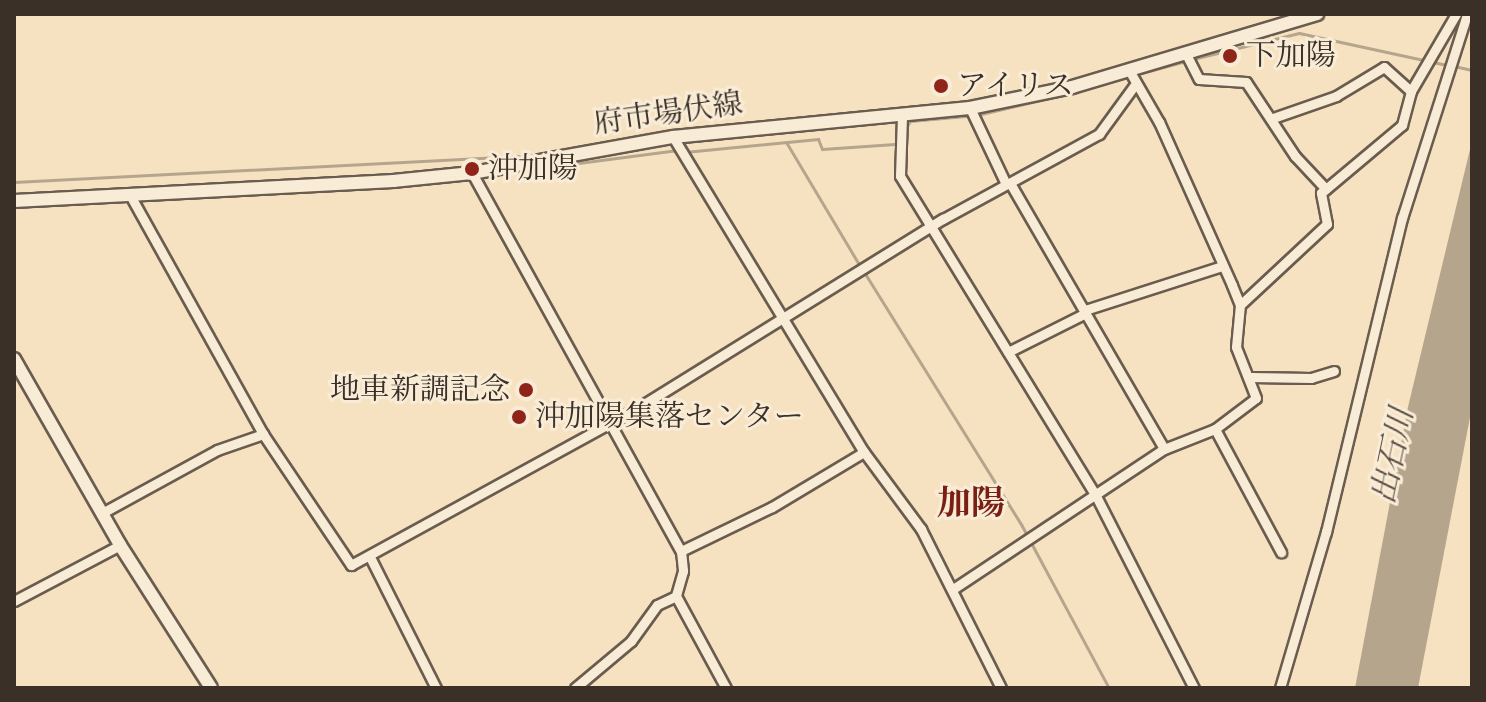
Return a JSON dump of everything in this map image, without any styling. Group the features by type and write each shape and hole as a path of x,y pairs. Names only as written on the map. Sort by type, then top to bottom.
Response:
{"main road":[{"name":"府市場伏線","path":"14,201 472,173 673,137 970,108 1039,96 1317,14"},
{"path":"14,359 120,545 211,688"}],"street":[{"path":"1240,305 1327,224 1321,193 1402,125 1411,91 1456,14"},
{"path":"1280,688 1326,532 1402,218 1467,14"},
{"path":"1186,54 1199,79 1246,82 1267,117 1273,118 1336,96 1384,67 1411,91"},
{"path":"953,589 1164,449 1215,429 1256,398 1251,377 1236,347 1240,305 1159,122 1134,86 1129,70"},
{"path":"130,195 263,434 346,563 370,557 610,424 931,227 1099,134 1134,86"},
{"path":"970,108 1008,184 1164,449"},
{"path":"902,116 900,176 1095,494 1194,688"},
{"path":"1273,118 1295,156 1326,189"},
{"path":"673,137 864,452 921,529 1001,688"},
{"path":"472,173 681,551 683,571 676,596 726,688"},
{"path":"1008,352 1085,312 1222,266"},
{"path":"1251,377 1311,378 1334,371"},
{"path":"1215,429 1281,552"},
{"path":"102,513 217,450 263,434"},
{"path":"681,551 772,507 864,452"},
{"path":"14,601 120,545"},
{"path":"370,557 436,688"},
{"path":"575,688 631,641 657,605 676,596"}],"shaded area":[{"path":"1472,141 1472,407 1418,688 1355,688 1408,407"}],"waterway":[{"path":"1193,59 1299,33 1447,65"},
{"path":"1116,80 1186,61"},
{"path":"1454,66 1472,70"},
{"path":"905,129 910,121 977,115 1058,96"},
{"path":"685,152 818,139 822,149 895,144 899,139"},
{"path":"786,142 860,266"},
{"path":"540,168 678,150"},
{"path":"14,182 518,156"},
{"path":"864,272 1022,526 1109,688"}],"place":[{"name":"下加陽","path":"1230,56"},
{"name":"アイリス","path":"941,86"},
{"name":"沖加陽","path":"472,169"},
{"name":"地車新調記念","path":"526,390"},
{"name":"沖加陽集落センター","path":"519,417"}],"district":[{"name":"加陽","path":"971,504"}],"water label":[{"name":"出石川","path":"1393,456"}]}
